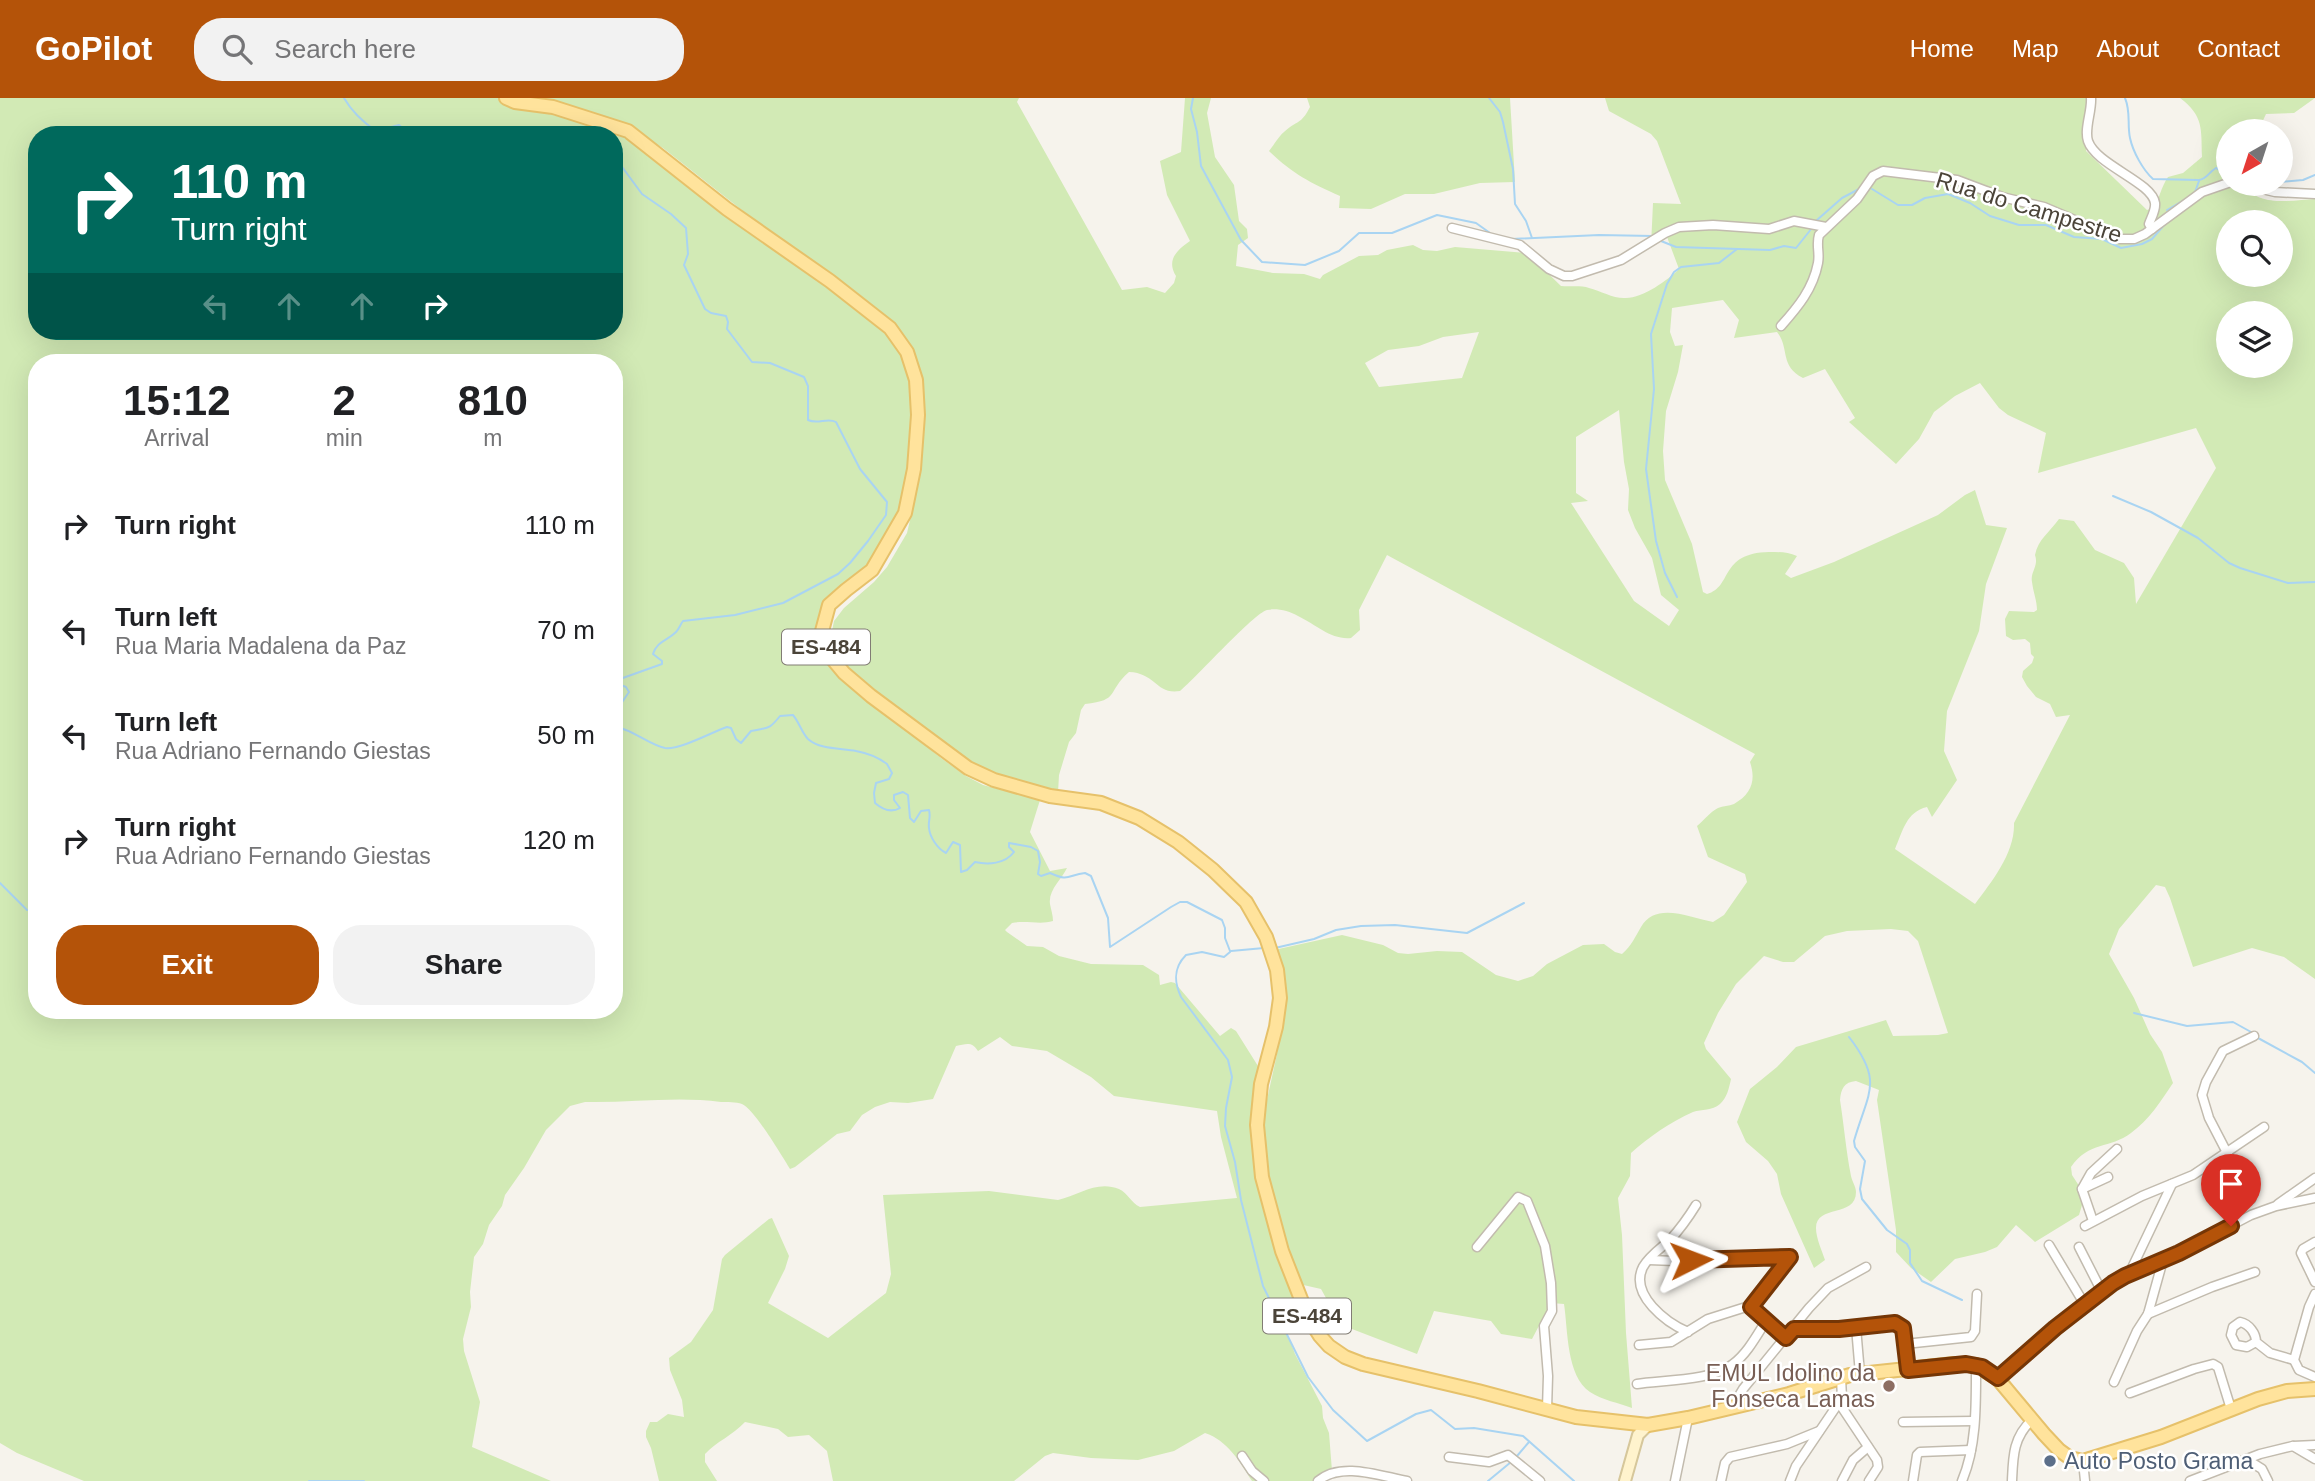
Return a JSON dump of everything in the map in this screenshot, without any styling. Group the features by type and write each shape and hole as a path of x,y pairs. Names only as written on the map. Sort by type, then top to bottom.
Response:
{"main road":[{"name":"ES-484","path":"506,98 515,102 566,110 613,126"},
{"name":"ES-484","path":"623,129 890,328 907,352 916,380 918,415 914,469 905,513 872,570 829,605 822,631 829,655 844,673 871,696 968,768 994,780 1050,796 1101,803 1139,818 1178,842 1213,870 1246,902 1266,937 1277,970 1280,999 1276,1027 1261,1084 1257,1125 1262,1177 1296,1291 1312,1325 1329,1346 1345,1357 1363,1364 1576,1417 1648,1425"},
{"path":"1625,1481 1638,1435 1648,1425 1688,1419 1860,1374 1954,1364 1982,1367 1998,1378 2059,1450 2070,1458 2083,1461 2161,1437 2258,1399 2287,1391 2315,1390"}],"street":[{"path":"2091,98 2088,142 2097,154 2134,180 2152,197 2155,207 2149,224 2152,229"},
{"name":"Rua do Campestre","path":"1826,228 1852,204 1873,176 1883,171 1958,180 2002,197 2044,207 2119,239 2134,239 2202,192 2216,187"},
{"path":"2293,193 2315,194"},
{"path":"1452,228 1520,245 1549,269 1564,276 1572,276 1621,260 1665,233 1679,228 1713,225 1769,229 1794,221 1826,228 1817,241 1819,261 1806,296 1781,326"},
{"path":"2250,1199 2209,1118 2202,1092 2223,1051 2254,1037"},
{"path":"2117,1149 2091,1173 2082,1189 2089,1223 2193,1175 2264,1127"},
{"path":"2082,1189 2108,1177"},
{"path":"2276,1206 2315,1178"},
{"path":"2129,1274 2172,1184"},
{"path":"1477,1247 1518,1197 1527,1201 1545,1246 1551,1283 1552,1311 1544,1326 1548,1376 1547,1409"},
{"path":"1998,1378 2085,1305 2129,1274 2163,1260 2251,1215 2276,1206 2315,1198"},
{"path":"1688,1332 1675,1327 1657,1314 1648,1302 1640,1277 1649,1260 1683,1225 1696,1205"},
{"path":"2315,1242 2301,1253 2315,1282"},
{"path":"2049,1245 2085,1305"},
{"path":"2079,1247 2102,1292"},
{"path":"1649,1260 1790,1257 1751,1307"},
{"path":"2114,1382 2137,1331 2148,1314 2163,1260"},
{"path":"1739,1406 1743,1389 1809,1308 1828,1288 1866,1267"},
{"path":"2148,1314 2255,1272"},
{"path":"1905,1344 1971,1337 1975,1331 1977,1294"},
{"path":"2294,1360 2315,1294"},
{"path":"1639,1345 1671,1342 1708,1320 1737,1308 1751,1307 1786,1338"},
{"path":"1637,1384 1687,1379 1728,1367 1746,1351 1766,1321"},
{"path":"1794,1329 1823,1330 1897,1323 1903,1328 1908,1370"},
{"path":"1856,1327 1860,1374"},
{"path":"2256,1342 2270,1353 2294,1360 2300,1370 2315,1377"},
{"path":"2130,1393 2213,1364 2218,1367 2231,1409"},
{"path":"1962,1481 1971,1450 1976,1365"},
{"path":"1790,1481 1796,1466 1843,1395 1841,1378"},
{"path":"1839,1403 1879,1465 1869,1481"},
{"path":"1675,1481 1688,1419"},
{"path":"2012,1481 2015,1442 2023,1428 2032,1420"},
{"path":"1903,1422 1973,1421"},
{"path":"1721,1481 1725,1463 1730,1457 1787,1444 1819,1431"},
{"path":"2189,1481 2246,1458 2293,1446 2315,1444"},
{"path":"2293,1446 2315,1459"},
{"path":"1842,1481 1853,1460 1868,1447"},
{"path":"1913,1481 1920,1451 1971,1450"},
{"path":"1449,1457 1489,1462 1508,1455 1539,1481"},
{"path":"1242,1456 1252,1471 1264,1481"},
{"path":"2246,1458 2262,1469 2268,1481"},
{"path":"2083,1461 2085,1481"},
{"path":"1318,1481 1324,1476 1342,1471 1407,1481"},
{"path":"1356,1481 1366,1474"}],"green space":[{"path":"0,98 498,98 593,126 28,126 28,340 623,340 623,135 639,142 886,330 900,349 912,388 911,464 895,538 836,599 823,639 865,697 941,758 983,785 1040,800 1030,832 1050,871 1067,868 1051,894 1053,921 1012,923 1005,930 1007,932 1027,946 1043,947 1059,956 1091,964 1143,965 1159,975 1160,985 1175,983 1220,1036 1231,1028 1236,1031 1263,1074 1253,1128 1256,1173 1302,1312 1279,1311 1295,1354 1322,1406 1329,1433 1332,1471 1316,1481 1252,1481 1226,1446 1205,1433 1174,1451 1138,1460 1053,1453 1045,1456 1014,1481 833,1481 827,1451 809,1435 788,1437 778,1429 745,1422 705,1454 705,1462 717,1481 659,1481 646,1431 650,1422 657,1422 668,1414 684,1417 682,1400 670,1370 669,1358 691,1342 713,1310 722,1259 769,1219 772,1218 789,1256 768,1303 828,1338 886,1293 891,1274 883,1195 989,1191 1058,1200 1103,1186 1119,1189 1140,1207 1237,1198 1217,1111 1114,1096 1091,1077 1047,1051 1012,1046 1000,1037 978,1051 971,1044 956,1046 933,1099 908,1103 890,1102 875,1107 862,1115 850,1131 837,1134 790,1169 760,1123 742,1104 670,1100 585,1102 570,1106 546,1130 505,1195 502,1206 489,1225 483,1244 474,1257 471,1307 463,1339 464,1351 480,1402 472,1447 551,1481 84,1481 17,1453 0,1443"},
{"path":"523,98 1019,98 1017,102 1122,290 1147,287 1165,293 1174,283 1176,276 1172,265 1174,256 1190,241 1167,195 1160,161 1181,152 1185,98 1211,98 1207,113 1215,157 1234,185 1239,221 1247,229 1248,238 1238,245 1236,266 1273,273 1304,274 1320,279 1359,256 1378,255 1387,250 1413,245 1423,250 1437,251 1455,247 1527,253 1561,286 1586,287 1626,298 1647,292 1679,269 1667,237 1651,246 1653,203 1681,204 1657,141 1651,134 1609,111 1605,98 2089,98 2086,151 2147,210 2153,208 2168,177 2183,173 2202,157 2200,124 2193,111 2180,98 2315,98 2294,113 2266,114 2264,119 2216,119 2216,196 2257,196 2276,201 2315,199 2315,979 2284,957 2252,948 2193,967 2170,898 2165,887 2156,885 2119,929 2109,954 2162,1052 2173,1083 2137,1128 2123,1138 2085,1153 2071,1167 2072,1175 2085,1195 2079,1215 2035,1242 2016,1225 1997,1247 1955,1259 1931,1282 1911,1268 1896,1252 1896,1230 1877,1100 1879,1090 1856,1081 1842,1089 1840,1100 1849,1167 1856,1192 1850,1205 1822,1216 1818,1221 1817,1236 1825,1260 1814,1268 1781,1194 1777,1174 1768,1161 1746,1142 1737,1122 1750,1089 1796,1047 1886,1020 1893,1036 1948,1033 1918,941 1908,931 1847,931 1825,936 1794,962 1783,962 1764,956 1736,984 1704,1043 1731,1079 1724,1099 1714,1108 1693,1112 1676,1120 1631,1153 1630,1176 1618,1198 1632,1408 1600,1397 1582,1385 1569,1352 1564,1304 1551,1303 1532,1339 1501,1334 1491,1321 1434,1311 1417,1354 1352,1329 1331,1307 1321,1289 1299,1284 1264,1171 1263,1118 1277,1054 1282,1010 1274,950 1342,935 1383,945 1398,953 1462,952 1496,975 1518,981 1533,976 1547,964 1583,945 1604,944 1622,954 1647,919 1655,915 1674,913 1713,922 1724,915 1747,882 1745,874 1708,857 1697,826 1715,810 1734,804 1745,796 1751,786 1753,775 1750,762 1755,754 1387,555 1359,610 1360,630 1351,638 1337,637 1291,613 1267,610 1250,622 1180,691 1166,690 1145,676 1129,672 1109,697 1085,704 1081,710 1076,733 1069,742 1059,775 1058,793 1030,788 964,764 844,667 833,648 834,621 887,567 907,533 921,459 921,387 886,317 794,251 663,148 621,123","holes":["1723,300 1739,320 1734,338 1777,332 1791,368 1803,378 1825,369 1855,418 1849,422 1896,464 1919,439 1934,412 1955,396 1980,383 1999,408 2008,415 2046,433 2038,473 2196,428 2216,468 2136,604 2134,578 2124,563 2095,550 2074,521 2059,519 2039,544 2032,578 2037,610 2009,611 2005,619 2006,636 2013,640 2025,639 2030,643 2034,657 2032,663 2023,671 2022,677 2027,686 2036,697 2050,704 2056,717 2070,715 2014,823 2007,856 1975,904 1895,849 1903,829 1914,813 1927,807 1932,817 1957,780 1944,751 1947,711 1979,631 1986,584 2007,528 1986,525 1975,490 1938,515 1834,562 1791,578 1785,574 1797,556 1769,552 1742,558 1734,564 1721,585 1707,594 1703,592 1692,544 1665,480 1663,451 1666,411 1683,345 1675,346 1670,332 1672,308","1479,332 1462,378 1379,387 1365,363 1388,350","1619,410 1629,489 1628,510 1652,558 1661,595 1679,610 1669,626 1634,601 1571,503 1588,501 1576,493 1576,437"]},
{"path":"1307,98 1510,98 1515,182 1480,183 1434,194 1405,194 1371,209 1339,208 1340,196 1302,177 1269,151 1288,128 1304,117 1310,107"}],"waterway":[{"path":"344,98 370,126"},
{"path":"1193,98 1191,109 1201,166 1241,240 1262,262 1305,265 1339,251 1359,233 1392,233 1437,215 1476,223 1490,233"},
{"path":"1489,98 1500,112 1513,169 1515,204 1526,221 1532,238"},
{"path":"2125,98 2131,143 2142,166 2153,179 2199,180 2216,168"},
{"path":"395,126 400,126"},
{"path":"623,168 642,194 686,228 688,254 684,265 705,309 726,316 727,329 752,362 770,363 804,377 808,386 808,420 836,422 860,469 887,502 886,515 868,541 838,574 783,603 735,615 683,621 676,632 660,644 653,654 662,664 623,678"},
{"path":"2293,181 2315,175"},
{"path":"2195,192 2199,181"},
{"path":"1817,220 1842,198 1861,188"},
{"path":"1872,189 1898,205 1912,205 1925,198 1948,194 1970,203 1990,216 2019,225 2046,225 2074,237 2102,239 2121,248 2152,239 2165,224"},
{"path":"2167,210 2191,196"},
{"path":"1661,241 1676,247 1770,250 1784,246 1796,248 1812,228"},
{"path":"1512,239 1599,235 1653,236"},
{"path":"1677,597 1665,573 1656,541 1646,469 1654,389 1651,334 1667,284 1674,272 1681,267 1719,263 1737,249"},
{"path":"2113,496 2151,512 2198,538 2229,563 2240,568 2288,583 2315,582"},
{"path":"623,686 629,692 623,701"},
{"path":"623,729 659,746 671,748 727,727 731,728 741,743 751,731 770,726 780,716 793,715 806,737 813,743 864,753 887,764 892,773 889,779 876,783 875,803 887,810 897,810 900,808 894,795 903,792 908,795 910,818 914,822 921,811 929,810 930,832 937,846 946,853 953,842 960,845 961,872 975,862 991,863 1006,859 1014,852 1009,843 1031,847 1038,851 1038,874 1041,876 1050,873 1065,877 1085,873 1091,876 1108,918 1110,947 1171,907 1187,902 1222,920 1230,951"},
{"path":"0,883 27,910"},
{"path":"1275,948 1314,939 1336,930 1361,926 1395,925 1467,933 1524,903"},
{"path":"1231,951 1264,948"},
{"path":"1230,952 1224,957 1202,952 1186,955 1177,970 1177,986 1181,997 1228,1060 1232,1077 1225,1126 1235,1162 1241,1200 1263,1286 1308,1377 1333,1410 1367,1441 1416,1414 1431,1410 1455,1429 1474,1428 1523,1436 1574,1481"},
{"path":"2134,1013 2187,1026 2233,1022 2251,1032"},
{"path":"1849,1037 1867,1065 1870,1077 1868,1098 1854,1141 1865,1161 1860,1189 1862,1199 1887,1230 1907,1244 1910,1263 1922,1281 1962,1300"},
{"path":"2258,1038 2302,1062 2315,1073"},
{"path":"1517,1456 1529,1442"},
{"path":"1488,1481 1511,1462"},
{"path":"309,1481 364,1481"}],"place":[{"name":"EMUL Idolino da Fonseca Lamas","path":"1889,1386"},
{"name":"Auto Posto Grama","path":"2050,1461"}],"route":[{"path":"1691,1260 1790,1257 1751,1307 1786,1338 1794,1329 1823,1330 1895,1323 1903,1328 1908,1370 1966,1364 1982,1367 1998,1378 2055,1328 2113,1283 2231,1226"}]}
